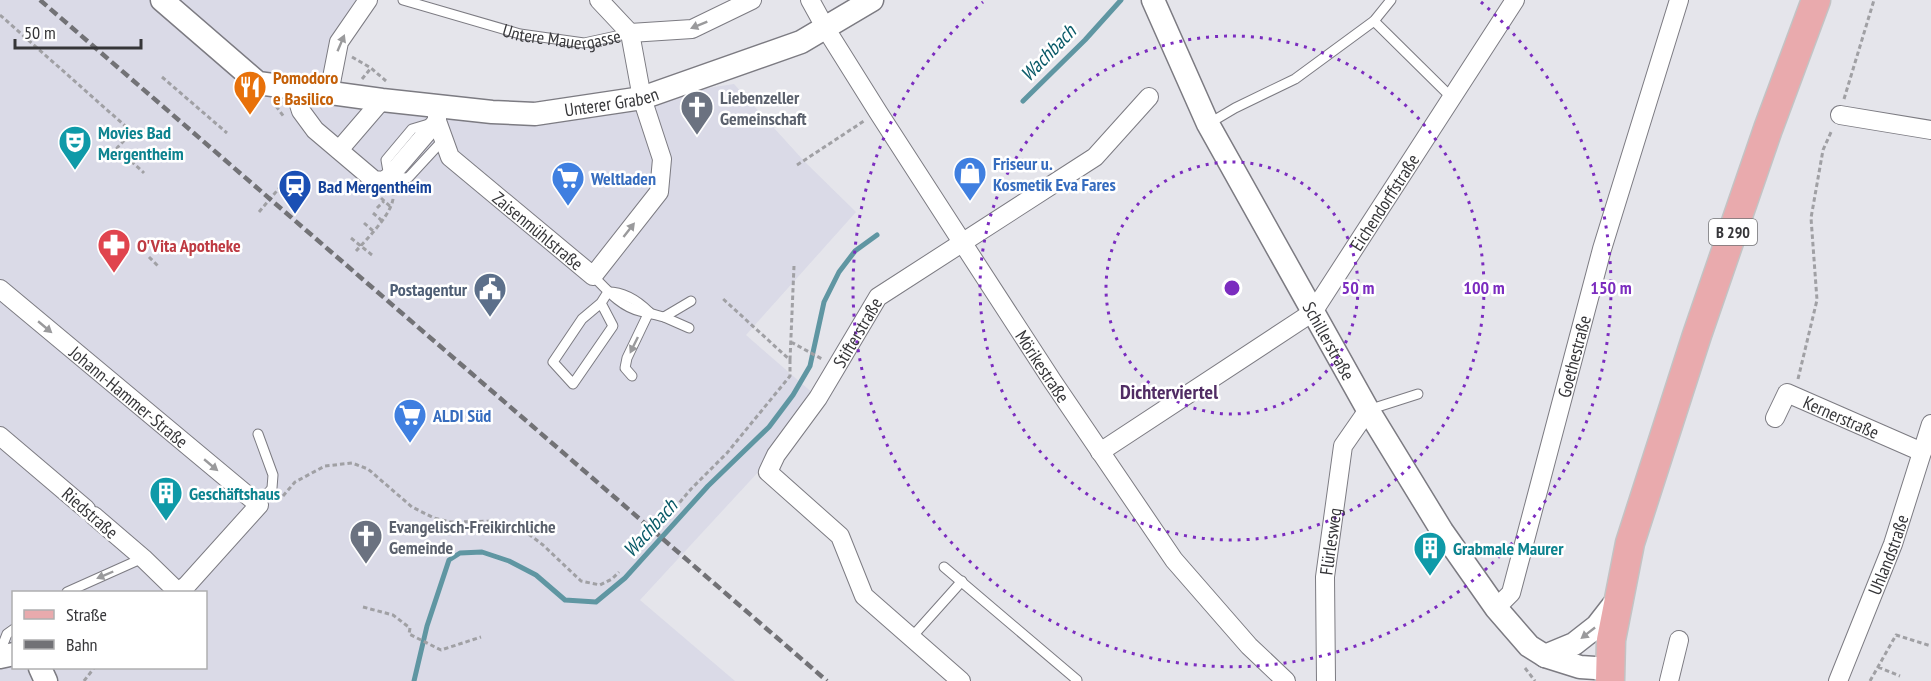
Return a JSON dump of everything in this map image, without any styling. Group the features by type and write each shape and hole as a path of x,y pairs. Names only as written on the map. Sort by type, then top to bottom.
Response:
{"main road":[{"name":"B 290","path":"1610,675 1611,640 1630,543 1768,129 1816,0"}],"street":[{"path":"162,0 258,83"},
{"path":"329,93 339,42 368,0"},
{"path":"599,0 630,33"},
{"name":"Untere Mauergasse","path":"630,33 692,29 752,0"},
{"name":"Mörikestraße","path":"810,0 878,112 962,242 1174,560 1249,646 1286,681"},
{"name":"Unterer Graben","path":"258,83 382,100 437,114 492,112 535,114 642,98 801,42 872,0"},
{"name":"Schillerstraße","path":"1153,0 1208,124 1368,410 1442,531 1496,608 1529,646 1545,656 1610,675"},
{"name":"Eichendorffstraße","path":"1100,452 1312,312 1515,0"},
{"name":"Goethestraße","path":"1496,608 1511,593 1602,249 1679,0"},
{"name":"Zaisenmühlstraße","path":"437,114 450,157 593,276 659,192 662,159 642,98 630,33"},
{"path":"294,89 301,111 315,130 374,180 382,181 389,177 437,114"},
{"name":"Stifterstraße","path":"961,681 864,596 840,536 768,472 776,455 818,398 878,297 1095,156 1149,97"},
{"path":"339,150 382,100"},
{"path":"1840,115 1931,130"},
{"name":"Johann-Hammer-Straße","path":"0,289 259,505"},
{"name":"Kernerstraße","path":"1775,418 1787,393 1922,452"},
{"name":"Flürlesweg","path":"1326,681 1325,577 1343,446 1368,410"},
{"name":"Uhlandstraße","path":"1838,681 1893,544 1931,424"},
{"name":"Riedstraße","path":"0,436 143,558 177,591"},
{"name":"Riedstraße","path":"179,591 259,505"},
{"path":"1545,656 1574,644 1597,626 1620,597"},
{"path":"1669,681 1679,640"},
{"name":"Schillerstraße","path":"1545,656 1565,681"}],"lane":[{"name":"Untere Mauergasse","path":"403,0 473,16 520,34 584,43 630,33"},
{"path":"1208,124 1295,78 1374,21 1390,0"},
{"path":"1374,21 1452,98"},
{"path":"389,177 408,178 444,139"},
{"path":"593,276 608,292 639,311 649,312 689,328"},
{"path":"601,303 613,326 573,384 553,362 582,319 601,303 608,292"},
{"path":"664,318 691,301"},
{"path":"632,376 625,368 627,358 649,312"},
{"path":"1368,410 1418,394"},
{"path":"258,434 273,475 272,488 259,505"},
{"path":"69,591 143,558"},
{"path":"944,567 1077,680"},
{"path":"911,638 962,581"},
{"path":"0,652 7,634 12,630"}],"path":[{"path":"1794,396 1817,300 1811,218 1822,150 1840,115 1874,0"},
{"path":"0,15 132,132 117,148 144,173"},
{"path":"361,81 371,68"},
{"path":"162,77 227,133"},
{"path":"258,83 284,117"},
{"path":"797,165 878,112"},
{"path":"259,212 281,186 293,177"},
{"path":"377,208 384,201"},
{"path":"356,251 389,211"},
{"path":"373,213 381,220"},
{"path":"364,223 373,231"},
{"path":"351,238 372,255"},
{"path":"149,256 159,267"},
{"path":"670,514 690,489 726,453 790,376 794,266"},
{"path":"721,297 790,360"},
{"path":"791,342 837,367"},
{"path":"283,497 295,482 325,466 352,463 368,469 412,507 434,518 450,522 501,521 526,531 581,581 600,585 612,579 619,572"},
{"path":"363,607 393,615 410,628 409,634 441,650 481,637"},
{"path":"1870,681 1896,635 1931,646"},
{"path":"1878,667 1900,676"},
{"path":"84,681 93,669"}],"shaded area":[{"path":"0,0 368,0 357,17 329,93 535,114 734,84 804,161 856,212 746,335 815,395 761,469 640,600 735,681 0,681"}],"waterway":[{"name":"Wachbach","path":"1023,101 1085,40 1121,0"},
{"name":"Wachbach","path":"414,681 427,626 449,560 460,553 482,552 509,561 536,575 565,600 596,602 625,578 708,486 769,427 793,395 810,366 824,302 839,272 855,251 877,235"}],"railway":[{"path":"40,0 827,681"}],"place":[{"name":"Pomodoro e Basilico","path":"250,116"},
{"name":"Liebenzeller Gemeinschaft","path":"697,136"},
{"name":"Movies Bad Mergentheim","path":"75,171"},
{"name":"Friseur u. Kosmetik Eva Fares","path":"970,202"},
{"name":"Weltladen","path":"568,207"},
{"name":"Bad Mergentheim","path":"295,215"},
{"name":"O'Vita Apotheke","path":"114,274"},
{"name":"Postagentur","path":"490,318"},
{"name":"ALDI Süd","path":"410,444"},
{"name":"Geschäftshaus","path":"166,522"},
{"name":"Evangelisch-Freikirchliche Gemeinde","path":"366,565"},
{"name":"Grabmale Maurer","path":"1430,577"}],"district":[{"name":"Dichterviertel","path":"1169,392"}]}
